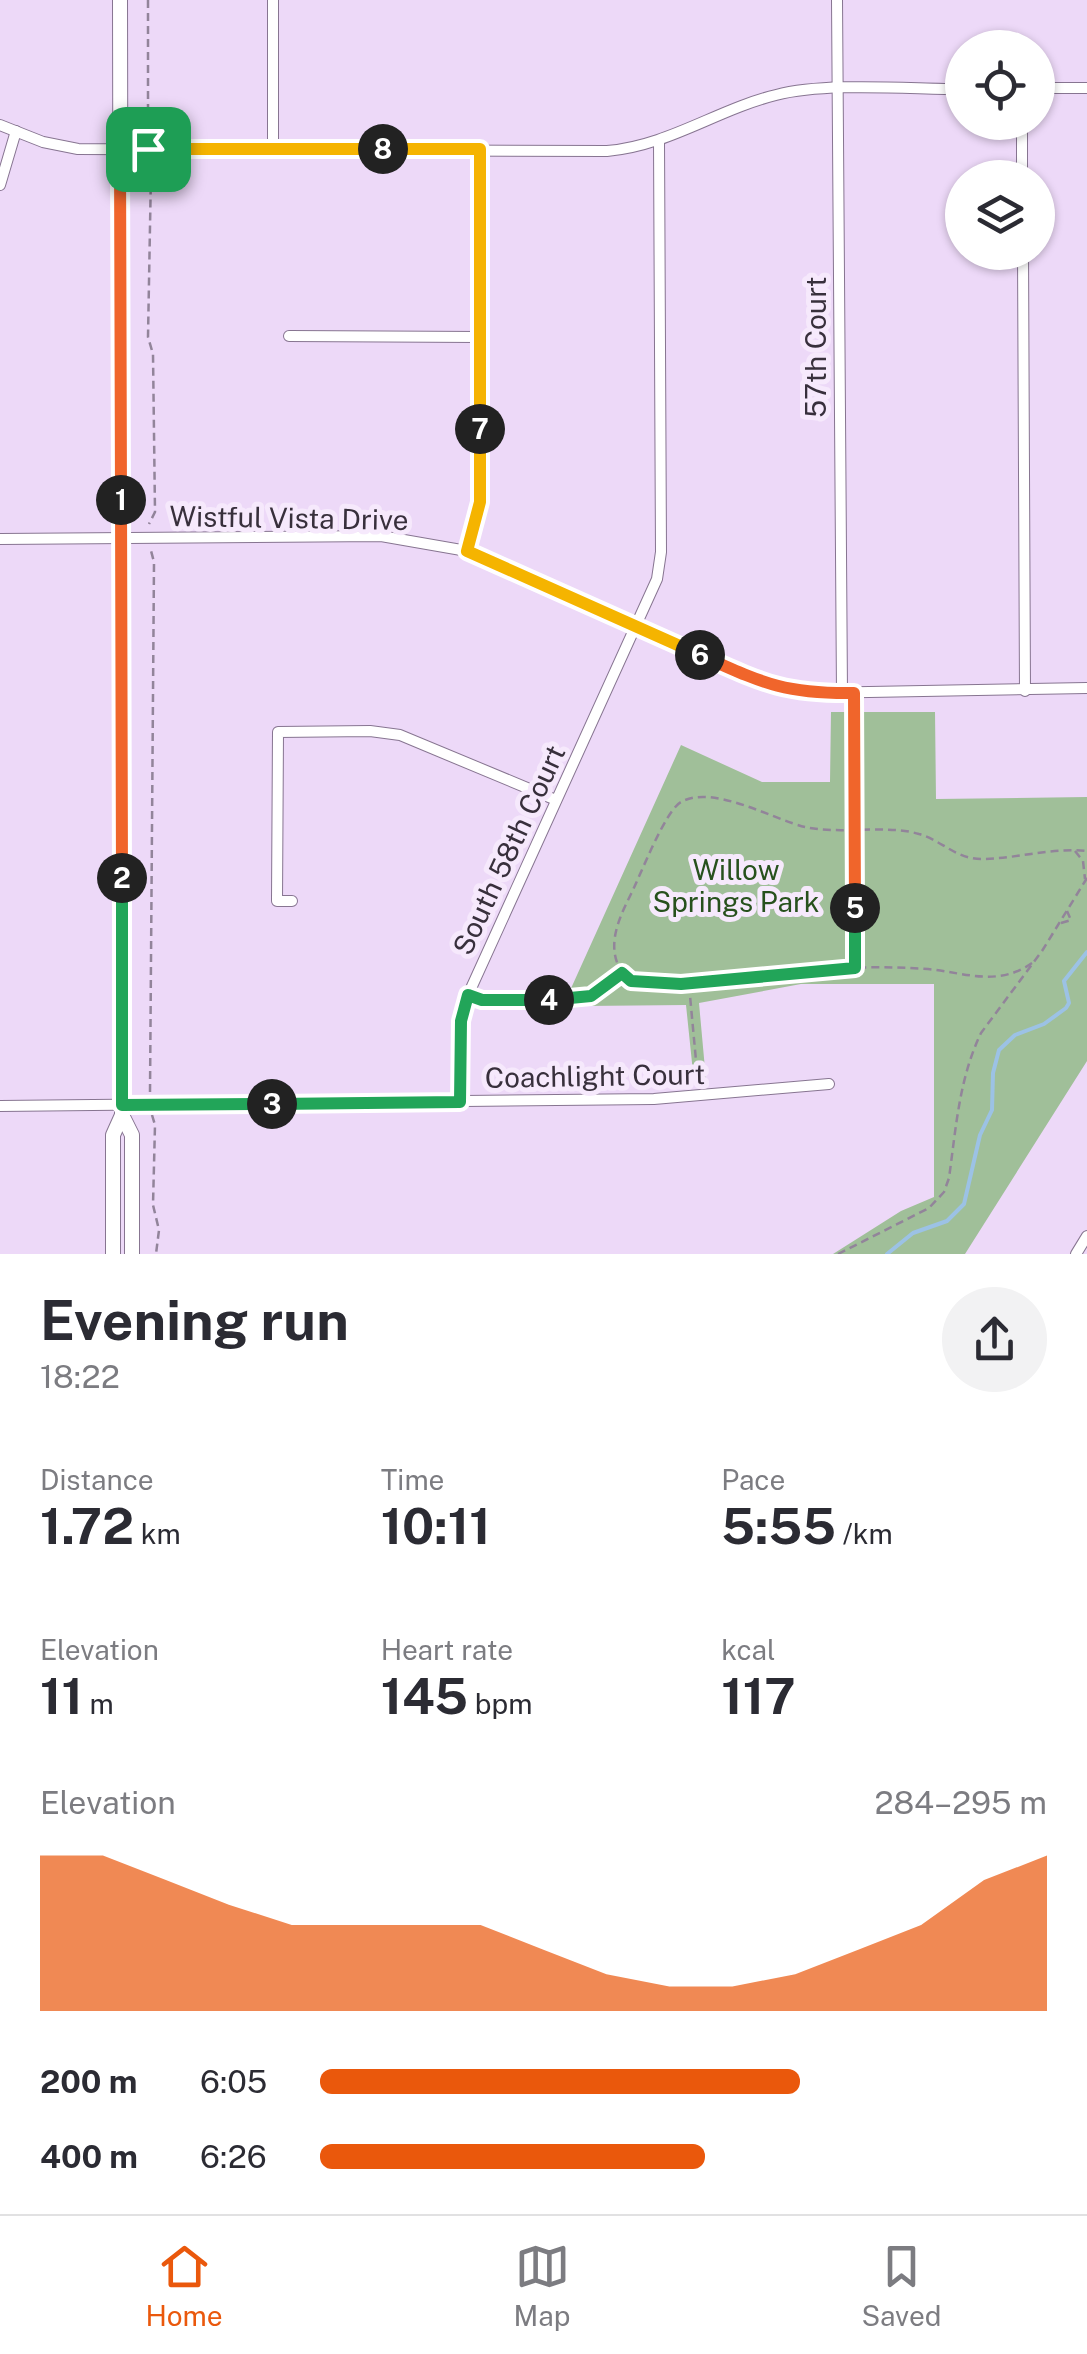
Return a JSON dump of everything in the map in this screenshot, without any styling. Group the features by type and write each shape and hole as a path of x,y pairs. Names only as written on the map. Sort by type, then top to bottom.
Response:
{"street":[{"path":"113,1254 113,1135 122,1110 120,0"},
{"path":"273,0 273,149"},
{"name":"57th Court","path":"837,0 848,693"},
{"path":"0,125 43,142 78,149 608,151 659,141 775,95 945,88"},
{"path":"1055,88 1087,88"},
{"path":"0,185 16,130"},
{"name":"South 58th Court","path":"460,1102 461,1021 468,995 657,580 659,141"},
{"path":"467,551 480,502 480,149"},
{"path":"1022,270 1024,691"},
{"path":"290,336 478,337"},
{"name":"Wistful Vista Drive","path":"0,539 381,536 467,551 779,689 848,693 1087,688"},
{"path":"292,901 278,901 278,732 370,731 400,735 556,800"},
{"name":"Coachlight Court","path":"0,1106 122,1110 688,1098 829,1084"},
{"path":"122,1110 132,1135 132,1254"},
{"path":"1076,1254 1087,1236"}],"path":[{"path":"148,0 148,128"},
{"path":"148,168 148,338 153,354 155,512 149,519"},
{"path":"149,1086 154,562 150,553"},
{"path":"848,693 855,797 855,968"},
{"path":"1032,963 1008,976 985,978 922,969 855,968 649,984 631,981 622,973 614,953 614,931 668,813 692,797 719,798 801,826 917,833 956,854 975,859 1087,851"},
{"path":"838,1254 929,1208 939,1199 949,1178 967,1063 981,1033 1060,922 1086,878 1083,860 1074,850"},
{"path":"1060,922 1071,920 1066,910"},
{"path":"468,995 482,1000 571,1000 591,996 622,973"},
{"path":"1008,976 1013,991"},
{"path":"688,983 698,1082"},
{"path":"152,1121 153,1205 159,1230 156,1254"}],"green space":[{"name":"Willow Springs Park","path":"831,712 935,712 936,799 1087,797 1087,1061 965,1254 833,1254 901,1211 934,1197 934,984 801,984 699,1003 706,1080 694,1082 686,1005 484,1007 488,996 568,995 681,745 762,782 830,782"}],"waterway":[{"path":"887,1254 913,1233 947,1221 964,1204 980,1135 992,1110 993,1073 999,1050 1015,1035 1044,1024 1066,1008 1069,1003 1064,981 1087,952"}],"route":[{"path":"120,149 148,149 480,149 480,502 467,551 779,689 854,693 855,968 681,984 631,981 622,973 591,996 571,1000 482,1000 468,995 461,1021 460,1102 122,1105 120,149"}]}
